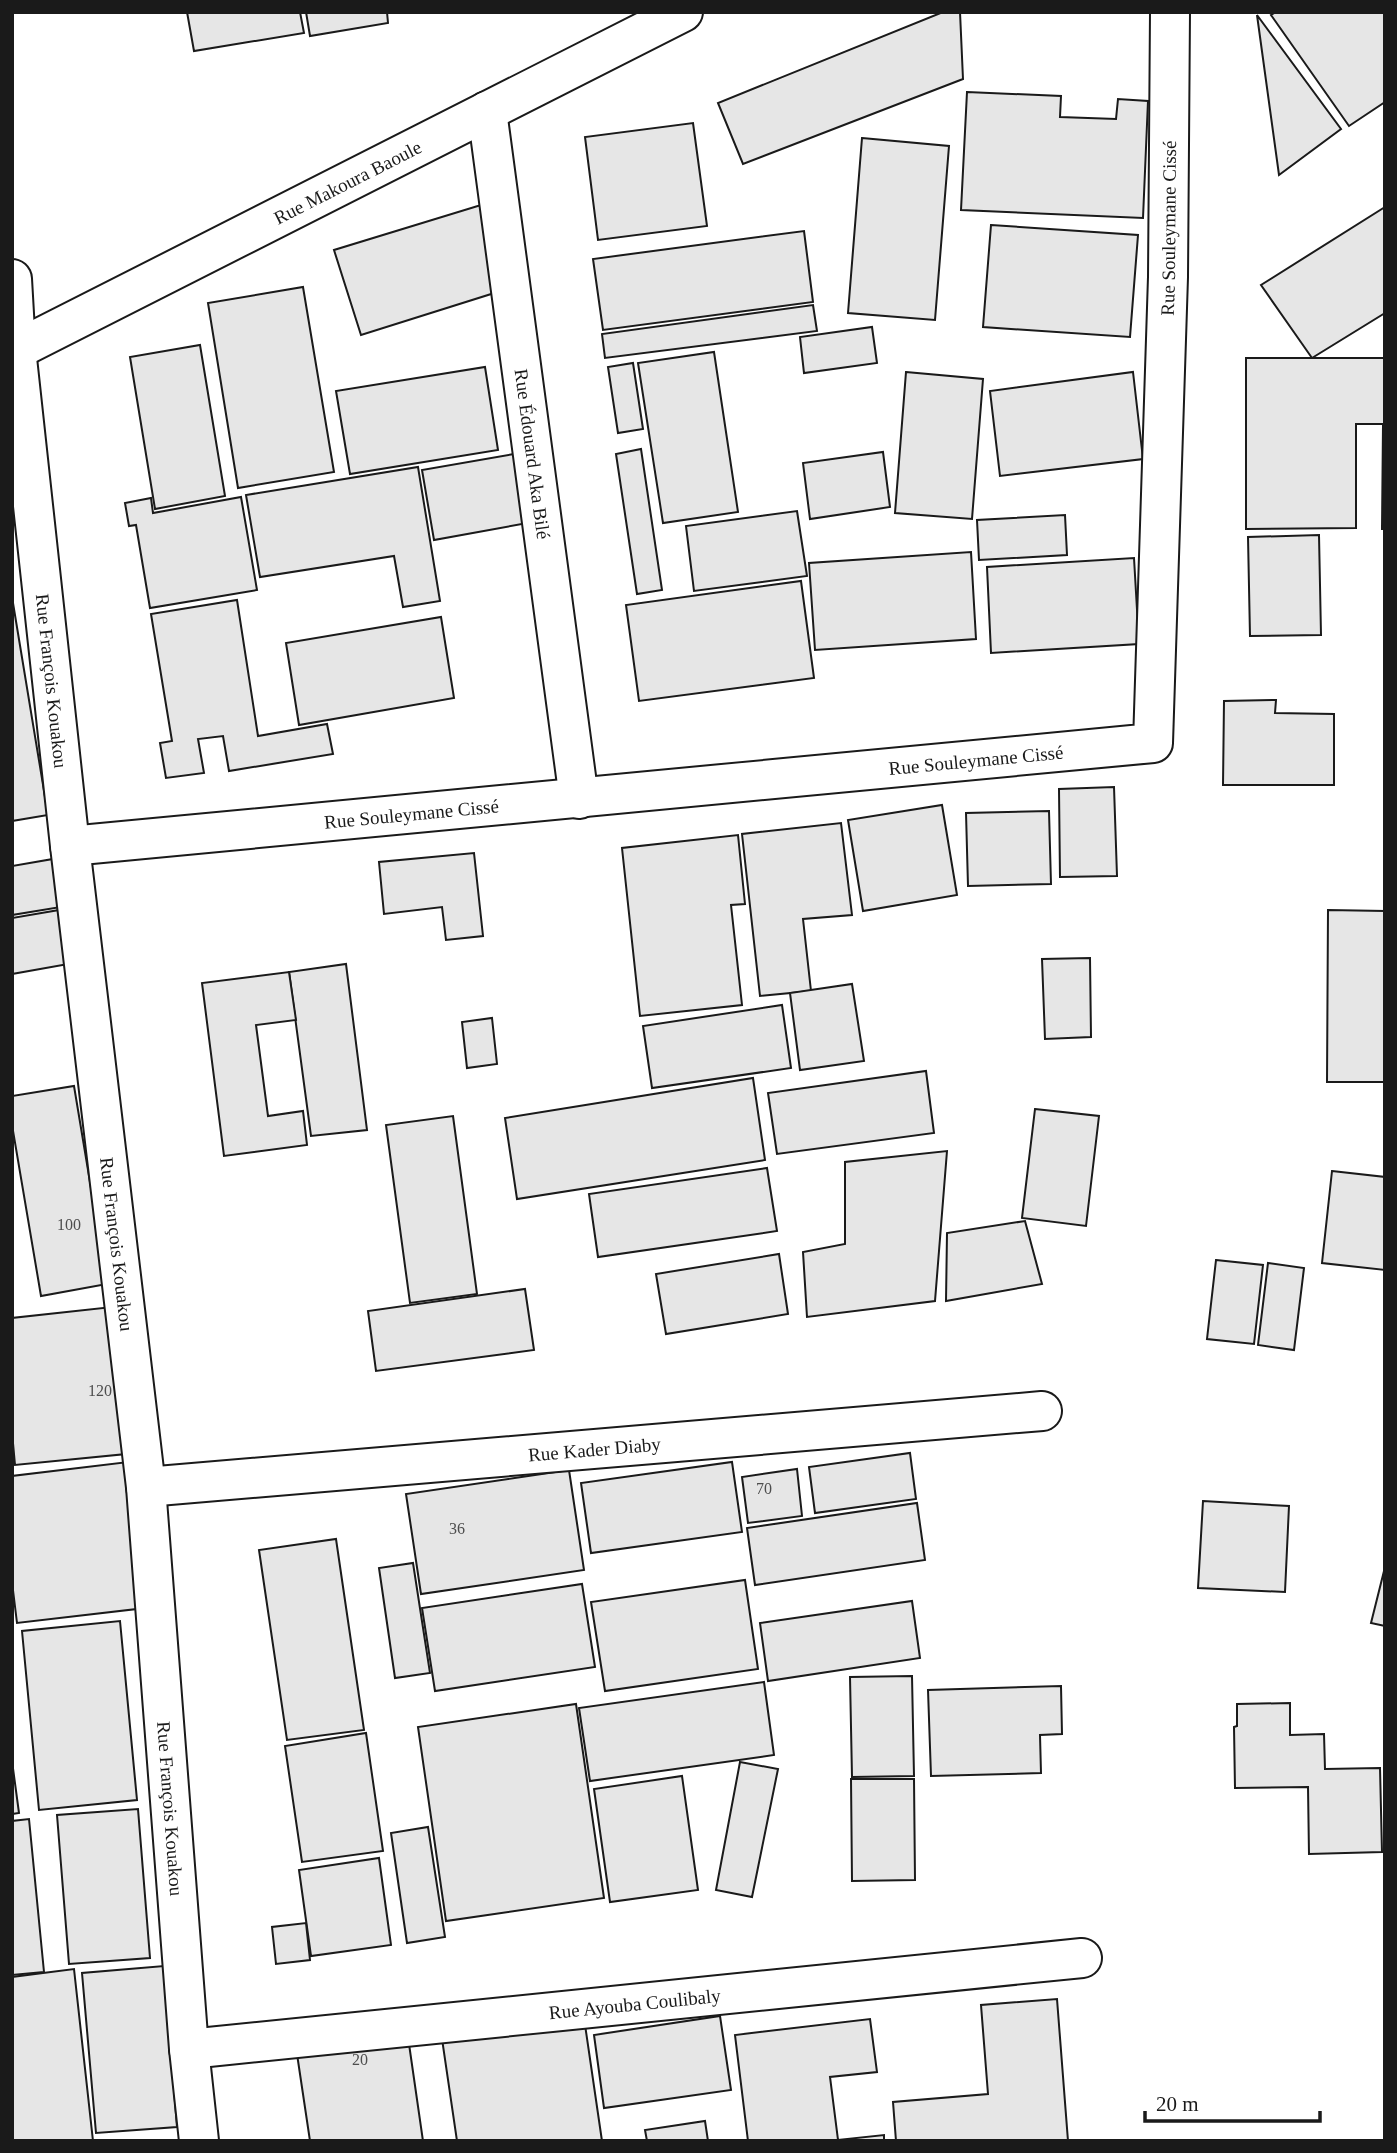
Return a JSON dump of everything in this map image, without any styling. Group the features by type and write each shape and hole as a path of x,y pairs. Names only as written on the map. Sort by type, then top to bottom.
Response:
{"street":[{"name":"Rue Souleymane Cissé","path":"71,846 1153,743 1168,277 1170,12"},
{"name":"Rue Makoura Baoule","path":"14,351 672,15"},
{"name":"Rue Édouard Aka Bilé","path":"487,111 579,799"},
{"name":"Rue François Kouakou","path":"12,279 14,351 146,1487 189,2049 199,2141"},
{"name":"Rue Kader Diaby","path":"146,1487 1042,1411"},
{"name":"Rue Ayouba Coulibaly","path":"189,2049 1082,1958"}],"building":[{"path":"187,12 300,12 304,33 194,51"},
{"path":"306,12 387,12 388,23 310,36"},
{"path":"943,12 960,12 963,79 743,164 718,103"},
{"path":"1276,12 1385,12 1385,102 1349,126 1271,15"},
{"path":"1257,15 1341,129 1279,175"},
{"path":"967,92 1061,96 1060,117 1116,119 1118,99 1148,101 1143,218 961,210"},
{"path":"693,123 707,226 598,240 585,137"},
{"path":"862,138 949,146 935,320 848,313"},
{"path":"481,205 507,289 361,335 334,250"},
{"path":"1385,207 1385,313 1312,358 1261,285"},
{"path":"991,225 1138,235 1130,337 983,327"},
{"path":"804,231 813,302 603,330 593,259"},
{"path":"303,287 334,472 238,488 208,303"},
{"path":"813,305 817,331 605,358 602,334"},
{"path":"872,327 877,363 804,373 800,337"},
{"path":"200,345 225,496 155,509 130,357"},
{"path":"714,352 738,512 663,523 638,363"},
{"path":"1246,358 1385,358 1385,529 1382,529 1383,424 1356,424 1356,528 1246,529"},
{"path":"633,363 643,429 618,433 608,367"},
{"path":"485,367 498,450 350,474 336,391"},
{"path":"906,372 983,379 972,519 895,513"},
{"path":"1133,372 1143,459 1000,476 990,391"},
{"path":"641,449 662,590 637,594 616,454"},
{"path":"883,452 890,507 810,519 803,463"},
{"path":"520,453 533,522 434,540 422,470"},
{"path":"418,467 440,601 403,607 394,556 260,577 246,495"},
{"path":"241,497 257,590 150,608 136,525 129,526 125,503 151,498 153,513"},
{"path":"797,511 807,576 694,591 686,526"},
{"path":"1065,515 1067,555 979,560 977,520"},
{"path":"1319,535 1321,635 1250,636 1248,537"},
{"path":"971,552 976,639 815,650 809,563"},
{"path":"1134,558 1139,644 991,653 987,567"},
{"path":"801,581 814,678 639,701 626,605"},
{"path":"12,597 48,815 12,821"},
{"path":"237,600 258,736 327,724 333,754 229,771 223,736 198,739 204,773 166,778 160,743 172,741 151,614"},
{"path":"441,617 454,698 299,725 286,643"},
{"path":"1276,700 1275,713 1334,714 1334,785 1223,785 1224,701"},
{"path":"1114,787 1117,876 1060,877 1059,789"},
{"path":"942,805 957,895 863,911 848,820"},
{"path":"1049,811 1051,884 968,886 966,813"},
{"path":"841,823 852,915 803,919 811,991 760,996 742,834"},
{"path":"738,835 745,904 731,905 742,1005 640,1016 622,848"},
{"path":"474,853 483,936 446,940 442,907 384,914 379,862"},
{"path":"53,859 61,907 12,915 12,866"},
{"path":"65,909 74,963 12,974 12,918"},
{"path":"1328,910 1385,911 1385,1082 1327,1082"},
{"path":"1090,958 1091,1037 1045,1039 1042,959"},
{"path":"346,964 367,1130 311,1136 289,972"},
{"path":"289,972 296,1020 256,1025 268,1116 303,1111 307,1145 224,1156 202,983"},
{"path":"852,984 864,1061 800,1070 790,993"},
{"path":"782,1005 791,1068 652,1088 643,1026"},
{"path":"492,1018 497,1064 467,1068 462,1022"},
{"path":"926,1071 934,1133 777,1154 768,1093"},
{"path":"753,1078 765,1160 517,1199 505,1118"},
{"path":"74,1086 107,1284 41,1296 12,1125 12,1096"},
{"path":"1035,1109 1099,1116 1086,1226 1022,1218"},
{"path":"453,1116 477,1294 410,1303 386,1125"},
{"path":"947,1151 935,1301 807,1317 803,1252 845,1244 845,1162"},
{"path":"767,1168 777,1231 598,1257 589,1194"},
{"path":"1332,1171 1385,1177 1385,1270 1322,1263"},
{"path":"1025,1221 1042,1284 946,1301 947,1233"},
{"path":"779,1254 788,1314 666,1334 656,1274"},
{"path":"1216,1260 1263,1265 1254,1344 1207,1339"},
{"path":"1268,1263 1304,1268 1294,1350 1258,1345"},
{"path":"525,1289 534,1350 376,1371 368,1311"},
{"path":"112,1307 126,1454 15,1465 12,1432 12,1318"},
{"path":"910,1453 916,1499 815,1513 809,1467"},
{"path":"128,1462 145,1608 17,1623 12,1582 12,1476"},
{"path":"732,1462 742,1532 591,1553 581,1483"},
{"path":"797,1469 802,1516 748,1523 742,1477"},
{"path":"569,1470 584,1570 421,1594 406,1494"},
{"path":"1203,1501 1289,1506 1285,1592 1198,1588"},
{"path":"917,1503 925,1560 755,1585 747,1528"},
{"path":"336,1539 364,1730 287,1740 259,1550"},
{"path":"413,1563 430,1673 395,1678 379,1568"},
{"path":"1385,1567 1385,1626 1371,1623"},
{"path":"745,1580 758,1669 605,1691 591,1602"},
{"path":"582,1584 595,1667 435,1691 422,1608"},
{"path":"912,1601 920,1658 768,1681 760,1623"},
{"path":"120,1621 137,1800 39,1810 22,1631"},
{"path":"912,1676 914,1776 852,1777 850,1677"},
{"path":"764,1682 774,1755 590,1781 579,1708"},
{"path":"1061,1686 1062,1734 1040,1735 1041,1773 931,1776 928,1690"},
{"path":"1290,1703 1290,1735 1324,1734 1325,1769 1380,1768 1382,1852 1309,1854 1308,1787 1235,1788 1234,1727 1237,1726 1237,1704"},
{"path":"576,1704 604,1898 446,1921 418,1727"},
{"path":"366,1733 383,1851 302,1862 285,1746"},
{"path":"12,1761 19,1813 12,1814"},
{"path":"740,1762 778,1769 752,1897 716,1890"},
{"path":"682,1776 698,1890 610,1902 594,1789"},
{"path":"851,1779 914,1779 915,1880 852,1881"},
{"path":"138,1809 150,1958 69,1964 57,1815"},
{"path":"29,1819 44,1972 12,1975 12,1821"},
{"path":"428,1827 445,1937 407,1943 391,1833"},
{"path":"379,1858 391,1945 311,1956 299,1870"},
{"path":"306,1923 310,1960 276,1964 272,1927"},
{"path":"164,1966 177,2127 96,2133 82,1973"},
{"path":"74,1969 93,2141 12,2141 12,1977"},
{"path":"1057,1999 1068,2141 896,2141 893,2102 988,2094 981,2005"},
{"path":"583,2011 602,2141 457,2141 441,2032"},
{"path":"720,2016 731,2090 604,2108 594,2035"},
{"path":"870,2019 877,2072 830,2077 838,2140 884,2135 884,2141 748,2141 735,2035"},
{"path":"408,2037 423,2141 310,2141 297,2054"},
{"path":"705,2121 708,2141 647,2141 645,2130"}]}
